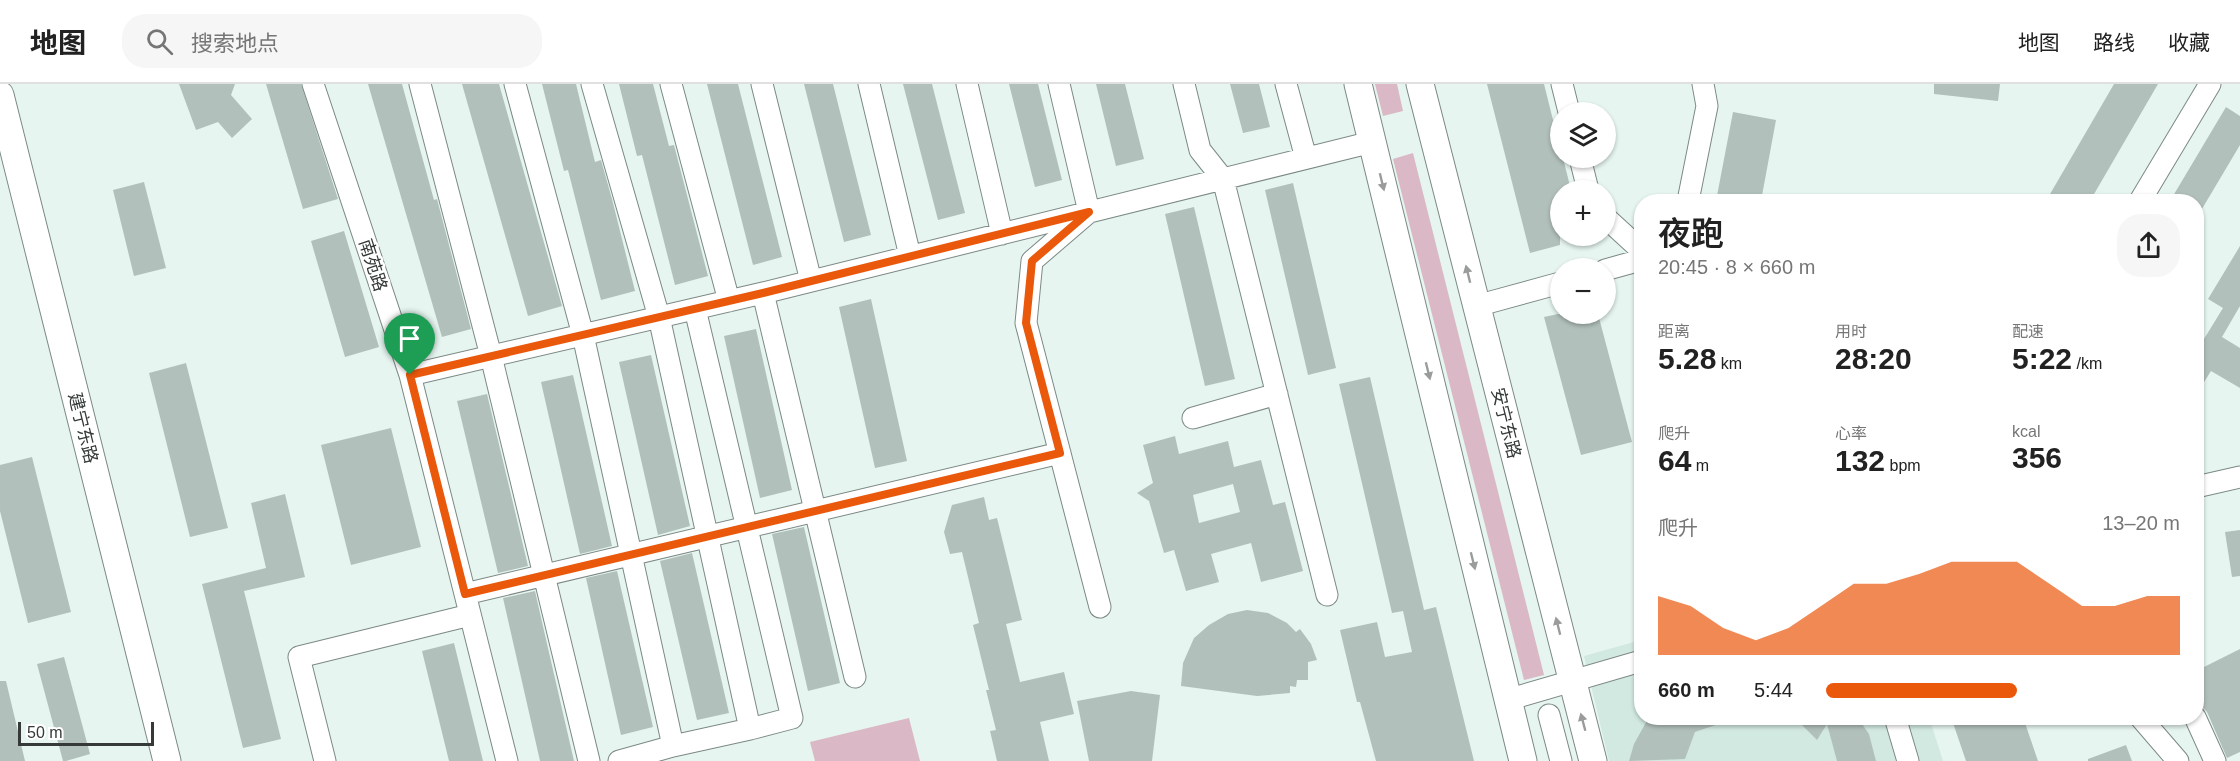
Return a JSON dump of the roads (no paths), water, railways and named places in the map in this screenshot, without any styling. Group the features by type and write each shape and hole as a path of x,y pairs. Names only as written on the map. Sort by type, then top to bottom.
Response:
{"main road":[{"path":"1358,84 1522,761"},
{"name":"安宁东路","path":"1419,84 1593,761"},
{"name":"建宁东路","path":"0,94 167,761"}],"street":[{"name":"南苑路","path":"313,84 410,375 507,761"},
{"path":"420,84 491,356 589,761"},
{"path":"515,84 583,335 673,746"},
{"path":"592,84 659,317 750,729"},
{"path":"671,84 729,301"},
{"path":"762,84 812,281"},
{"path":"869,84 910,256"},
{"path":"967,84 1002,234"},
{"path":"1059,84 1089,212"},
{"path":"1184,84 1200,150 1223,179 1327,595"},
{"path":"1286,84 1306,158"},
{"path":"1562,84 1566,102"},
{"path":"1689,194 1707,105 1703,84"},
{"path":"2144,194 2210,84"},
{"path":"410,375 763,293 1372,142"},
{"path":"1089,212 1032,261 1026,323 1100,607"},
{"path":"1616,227 1634,244"},
{"path":"1616,267 1634,263"},
{"path":"1476,306 1550,286"},
{"path":"763,293 855,677"},
{"path":"619,761 792,718 695,309"},
{"path":"1193,417 1277,394"},
{"path":"465,594 1060,453"},
{"path":"2204,485 2240,477"},
{"path":"325,761 298,657 470,615"},
{"path":"1507,700 1634,663"},
{"path":"1549,715 1572,683"},
{"path":"1507,700 1549,715"},
{"path":"1549,715 1561,761"},
{"path":"1897,725 1908,761"},
{"path":"2147,725 2178,761"},
{"path":"2199,725 2215,761"}]}
